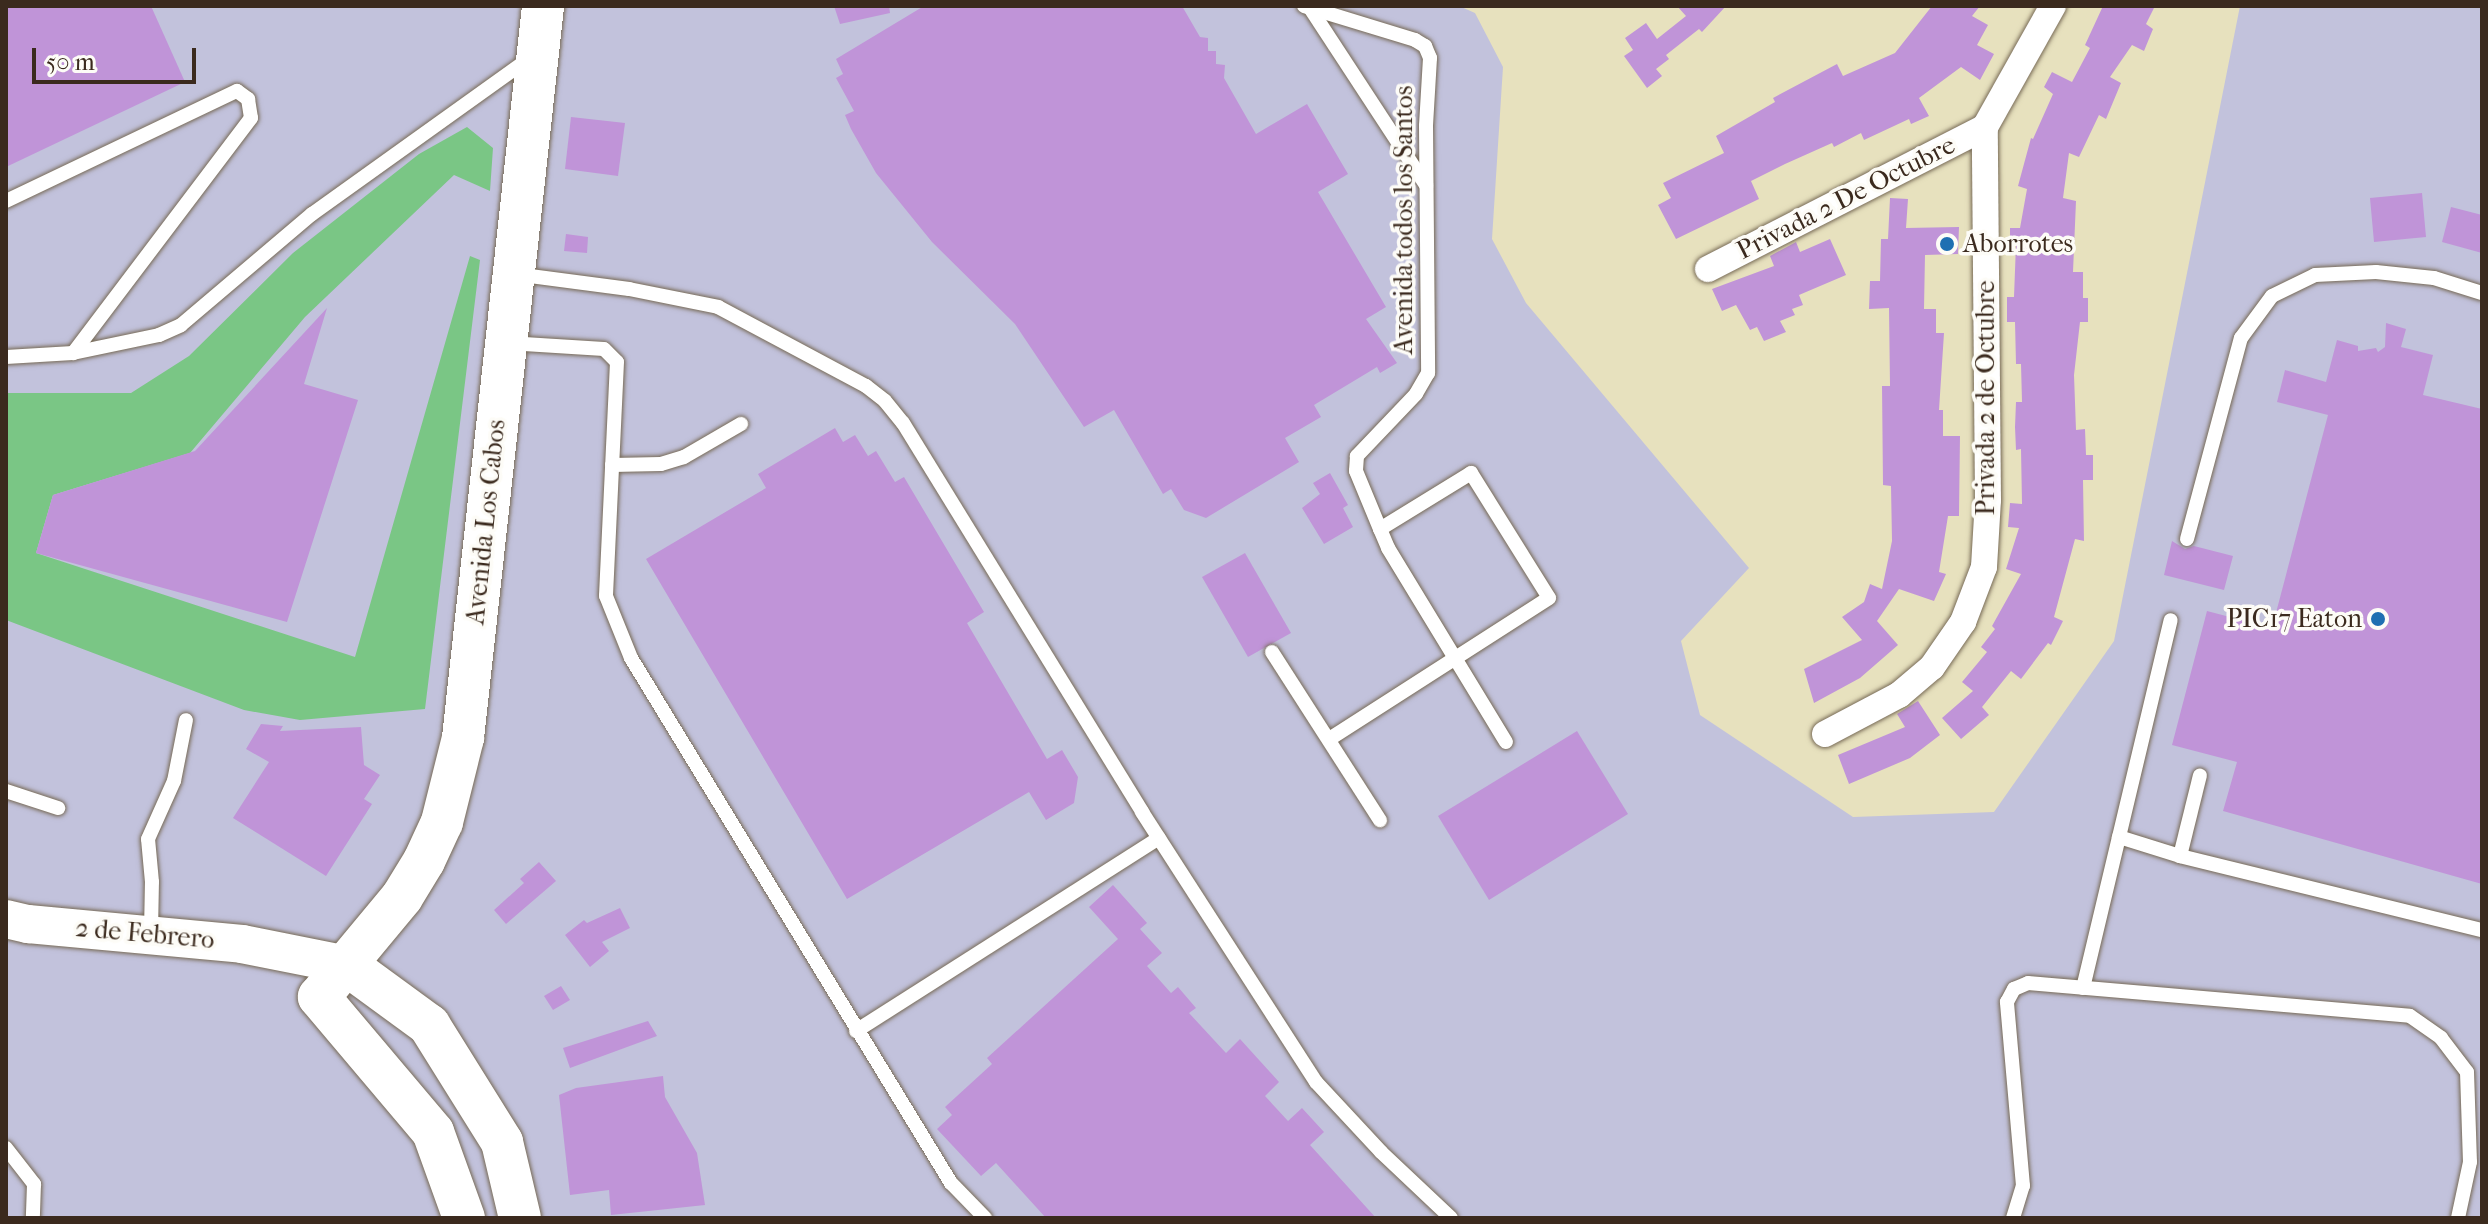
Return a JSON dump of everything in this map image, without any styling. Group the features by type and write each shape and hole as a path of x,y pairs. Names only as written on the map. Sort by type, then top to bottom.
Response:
{"main road":[{"name":"Avenida Los Cabos","path":"319,997 402,897 424,861 442,822 463,738 511,273 543,6"},
{"name":"2 de Febrero","path":"6,919 28,924 151,933 242,944 347,965"},
{"path":"283,953 433,1132 464,1218"},
{"path":"347,965 429,1025 502,1142 520,1218"}],"street":[{"name":"Privada 2 de Octubre","path":"1825,734 1899,695 1932,667 1963,622 1984,567 1988,500 1985,127 2053,6"},
{"name":"Privada 2 De Octubre","path":"1708,269 1985,127"}],"lane":[{"path":"1307,7 1426,186"},
{"name":"Avenida todos los Santos","path":"1307,7 1425,46 1430,58 1426,186 1428,373 1416,394 1357,456 1356,471 1380,529"},
{"path":"6,357 73,353 159,335 181,325 312,214 537,53"},
{"path":"6,201 237,91 248,99 251,118 73,353"},
{"path":"2187,539 2241,338 2272,296 2315,275 2376,272 2434,278 2482,293"},
{"path":"511,273 629,289 718,307 866,386 885,401 903,423 1159,838 1316,1082 1381,1152 1451,1218"},
{"path":"504,343 604,349 617,362 606,596 631,658 951,1183 985,1218"},
{"path":"612,465 661,464 684,457 741,424"},
{"path":"1329,739 1455,658 1549,598 1471,473 1380,529 1388,548 1455,658 1506,742"},
{"path":"2083,988 2171,620"},
{"path":"1272,652 1380,820"},
{"path":"151,933 152,882 148,839 174,781 186,720"},
{"path":"2180,856 2200,775"},
{"path":"6,791 58,808"},
{"path":"2119,837 2180,856 2482,930"},
{"path":"856,1031 1159,838"},
{"path":"2013,1218 2023,1186 2007,1002 2014,989 2028,983 2410,1016 2441,1038 2467,1072 2470,1162 2458,1218"},
{"path":"2467,1072 2482,1069"},
{"path":"6,1148 34,1184 33,1218"}],"shaded area":[{"path":"6,6 1459,6 1475,13 1503,67 1492,239 1526,303 1749,568 1681,641 1700,715 1853,817 1994,812 2114,641 2240,6 2482,6 2482,1218 6,1218"}],"green space":[{"path":"467,127 493,148 490,191 454,175 305,317 190,453 53,495 36,553 355,657 470,256 480,260 425,709 300,720 244,710 6,620 6,393 131,393 189,356 293,253 419,154"}],"building":[{"path":"6,6 151,6 185,82 6,167"},
{"path":"834,6 889,6 890,13 840,24"},
{"path":"924,6 1182,6 1200,37 1208,38 1208,51 1216,51 1216,64 1225,65 1224,78 1256,134 1307,104 1348,174 1318,192 1386,307 1366,319 1397,363 1380,373 1377,367 1314,405 1321,417 1285,438 1299,462 1206,518 1184,510 1171,489 1163,494 1114,410 1084,427 1015,324 932,242 876,173 851,129 845,115 854,111 836,78 843,74 836,59"},
{"path":"1677,6 1726,6 1702,32 1699,29 1666,55 1669,59 1656,69 1662,76 1647,88 1624,56 1633,50 1625,38 1646,23 1657,39 1686,16"},
{"path":"1932,6 1980,6 1972,16 1988,25 1977,45 1994,54 1980,80 1961,67 1919,98 1929,116 1911,124 1909,119 1864,140 1861,133 1834,147 1832,143 1785,164 1751,181 1759,199 1676,239 1658,205 1671,198 1663,183 1724,153 1716,136 1775,102 1773,98 1837,64 1843,76 1895,53"},
{"path":"2103,6 2155,6 2146,24 2153,29 2144,51 2132,45 2110,77 2121,83 2106,119 2099,115 2079,157 2069,153 2063,198 2076,201 2073,272 2083,272 2083,298 2088,298 2088,322 2080,322 2074,375 2076,430 2085,429 2086,455 2093,455 2093,480 2083,480 2084,541 2075,539 2054,617 2063,621 2051,645 2048,643 2021,679 2011,671 1982,707 1989,715 1961,739 1942,718 1973,691 1962,682 1987,652 1981,647 1995,629 1992,626 2021,574 2006,569 2019,528 2008,527 2010,503 2022,504 2021,449 2016,450 2015,427 2016,402 2022,402 2021,364 2016,364 2015,322 2007,322 2007,297 2014,297 2016,244 2010,244 2010,228 2020,228 2027,189 2018,186 2031,138 2053,94 2044,87 2052,72 2072,82 2090,48 2085,45"},
{"path":"571,117 625,123 618,176 565,169"},
{"path":"2422,193 2426,237 2374,242 2370,198"},
{"path":"1890,198 1908,199 1906,228 1959,227 1958,254 1925,255 1924,309 1936,309 1936,333 1944,333 1939,410 1943,410 1943,436 1960,436 1959,516 1948,516 1939,572 1946,574 1934,601 1899,589 1877,621 1898,645 1860,678 1814,703 1804,669 1862,640 1842,617 1864,602 1870,584 1882,589 1892,541 1891,486 1883,485 1882,386 1890,386 1889,308 1869,309 1870,281 1880,281 1881,239 1888,239"},
{"path":"2451,207 2482,215 2482,253 2442,242"},
{"path":"566,234 588,237 587,253 564,251"},
{"path":"1830,239 1846,275 1799,295 1803,305 1792,309 1795,315 1780,321 1786,332 1764,341 1757,327 1750,330 1736,305 1722,311 1712,289 1774,266 1770,256 1796,242 1800,252"},
{"path":"327,308 304,384 358,400 287,622 36,553 53,495 195,451"},
{"name":"PIC17 Eaton","path":"2386,323 2406,329 2401,347 2433,355 2423,395 2482,409 2482,884 2223,811 2237,762 2172,745 2207,611 2272,628 2328,415 2277,402 2285,370 2326,382 2337,340 2358,346 2358,351 2376,348 2378,352 2385,347"},
{"path":"835,428 843,442 855,435 868,456 876,451 895,482 904,477 984,612 967,623 1047,759 1062,750 1078,777 1074,803 1046,820 1029,792 847,899 646,559 766,488 758,474"},
{"path":"1330,473 1348,505 1343,508 1353,527 1324,544 1302,508 1320,494 1313,483"},
{"path":"2172,541 2185,549 2194,546 2233,556 2224,590 2164,575"},
{"path":"1245,553 1291,633 1248,657 1202,577"},
{"path":"1918,701 1940,735 1910,758 1849,784 1838,755 1905,727 1897,714"},
{"path":"261,724 283,726 280,731 361,727 364,765 380,775 364,799 372,804 326,876 233,818 269,762 246,749"},
{"path":"1577,731 1628,814 1489,900 1438,816"},
{"path":"539,862 556,881 506,924 494,910 524,883 520,879"},
{"path":"1113,885 1147,923 1140,929 1162,953 1147,966 1171,993 1178,987 1196,1008 1189,1013 1226,1053 1240,1039 1279,1082 1265,1096 1288,1121 1302,1108 1324,1132 1310,1145 1376,1218 1046,1218 996,1163 981,1176 937,1129 952,1115 945,1107 992,1064 987,1058 1118,939 1089,907"},
{"path":"620,908 630,928 602,942 609,951 590,967 565,935 584,920 587,923"},
{"path":"561,986 570,1000 553,1010 544,996"},
{"path":"648,1021 657,1036 570,1068 563,1048"},
{"path":"663,1076 665,1097 697,1153 705,1205 611,1215 609,1190 570,1195 559,1095 576,1088"}],"place":[{"name":"Aborrotes","path":"1947,244"},
{"name":"PIC17 Eaton","path":"2378,619"}]}
